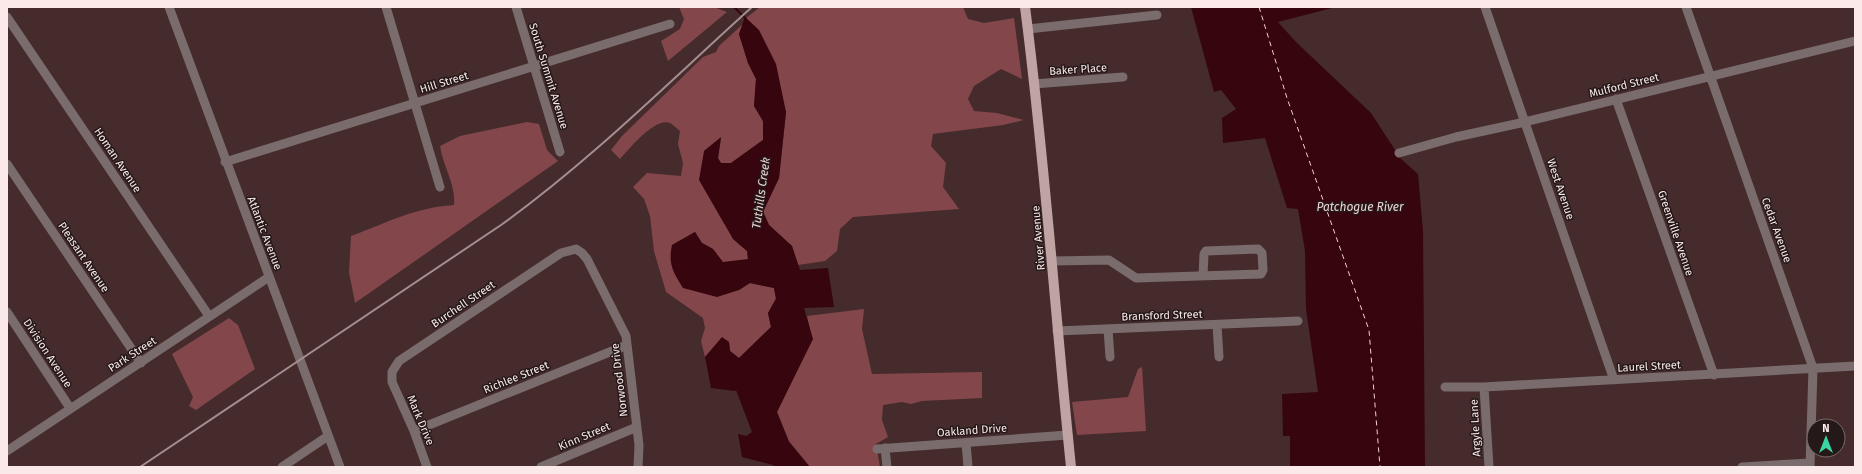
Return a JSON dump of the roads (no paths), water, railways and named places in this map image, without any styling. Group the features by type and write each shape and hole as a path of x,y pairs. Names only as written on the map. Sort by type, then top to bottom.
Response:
{"main road":[{"name":"River Avenue","path":"1025,7 1052,261 1057,331 1071,467"}],"street":[{"name":"Atlantic Avenue","path":"169,7 225,162 301,359 340,467"},
{"path":"386,7 440,186"},
{"name":"South Summit Avenue","path":"516,7 560,152"},
{"name":"West Avenue","path":"1485,7 1614,380"},
{"name":"Cedar Avenue","path":"1686,7 1813,368 1810,465"},
{"path":"1028,29 1157,15"},
{"name":"Homan Avenue","path":"7,17 209,316"},
{"name":"Hill Street","path":"225,162 670,24"},
{"name":"Mulford Street","path":"1398,153 1456,137 1525,122 1855,41"},
{"name":"Baker Place","path":"1034,84 1123,77"},
{"name":"Greenville Avenue","path":"1616,99 1714,375"},
{"name":"Pleasant Avenue","path":"7,164 142,363"},
{"name":"Norwood Drive","path":"561,253 576,249 582,252 626,336 639,446 638,467"},
{"path":"1052,261 1109,260 1136,278 1203,276 1261,274 1263,270 1262,252 1258,249 1206,251 1204,254 1203,276"},
{"name":"Burchell Street","path":"392,382 392,372 399,361 561,253"},
{"name":"Park Street","path":"7,451 70,408 142,363 209,316 269,277"},
{"name":"Division Avenue","path":"7,312 70,408"},
{"name":"Bransford Street","path":"1057,331 1298,321"},
{"path":"1217,325 1219,357"},
{"path":"1108,329 1110,357"},
{"name":"Richlee Street","path":"414,431 627,345"},
{"name":"Laurel Street","path":"1445,387 1484,387 1855,366"},
{"name":"Mark Drive","path":"392,382 414,431 427,467"},
{"name":"Argyle Lane","path":"1484,387 1489,467"},
{"name":"Kinn Street","path":"541,467 637,427"},
{"name":"Oakland Drive","path":"887,467 881,448 1068,435"},
{"path":"282,467 328,436"},
{"path":"966,443 968,467"},
{"path":"1742,467 1810,465"}],"water":[{"name":"Patchogue River","path":"1191,7 1336,7 1278,22 1296,42 1371,113 1401,159 1418,174 1423,231 1425,467 1290,467 1290,436 1283,436 1282,394 1318,392 1306,309 1305,251 1298,209 1287,208 1265,138 1223,143 1222,118 1236,109 1221,90 1214,92"},
{"path":"745,17 759,30 776,64 786,112 779,178 763,212 769,225 792,246 800,270 828,268 834,307 804,308 813,339 777,412 789,442 810,467 775,467 773,465 742,457 738,434 746,436 752,432 736,390 711,388 705,357 722,337 729,342 730,351 739,358 771,327 768,313 776,299 774,288 750,283 739,290 717,297 683,288 672,268 671,263 672,245 695,232 702,243 713,249 723,262 748,259 747,251 733,239 699,180 704,151 721,137 718,158 721,163 731,163 763,140 763,121 754,106 756,79 748,63 739,34"}],"waterway":[{"name":"Tuthills Creek","path":"734,7 746,19"}],"railway":[{"path":"140,467 501,225 598,147 752,7"}]}
